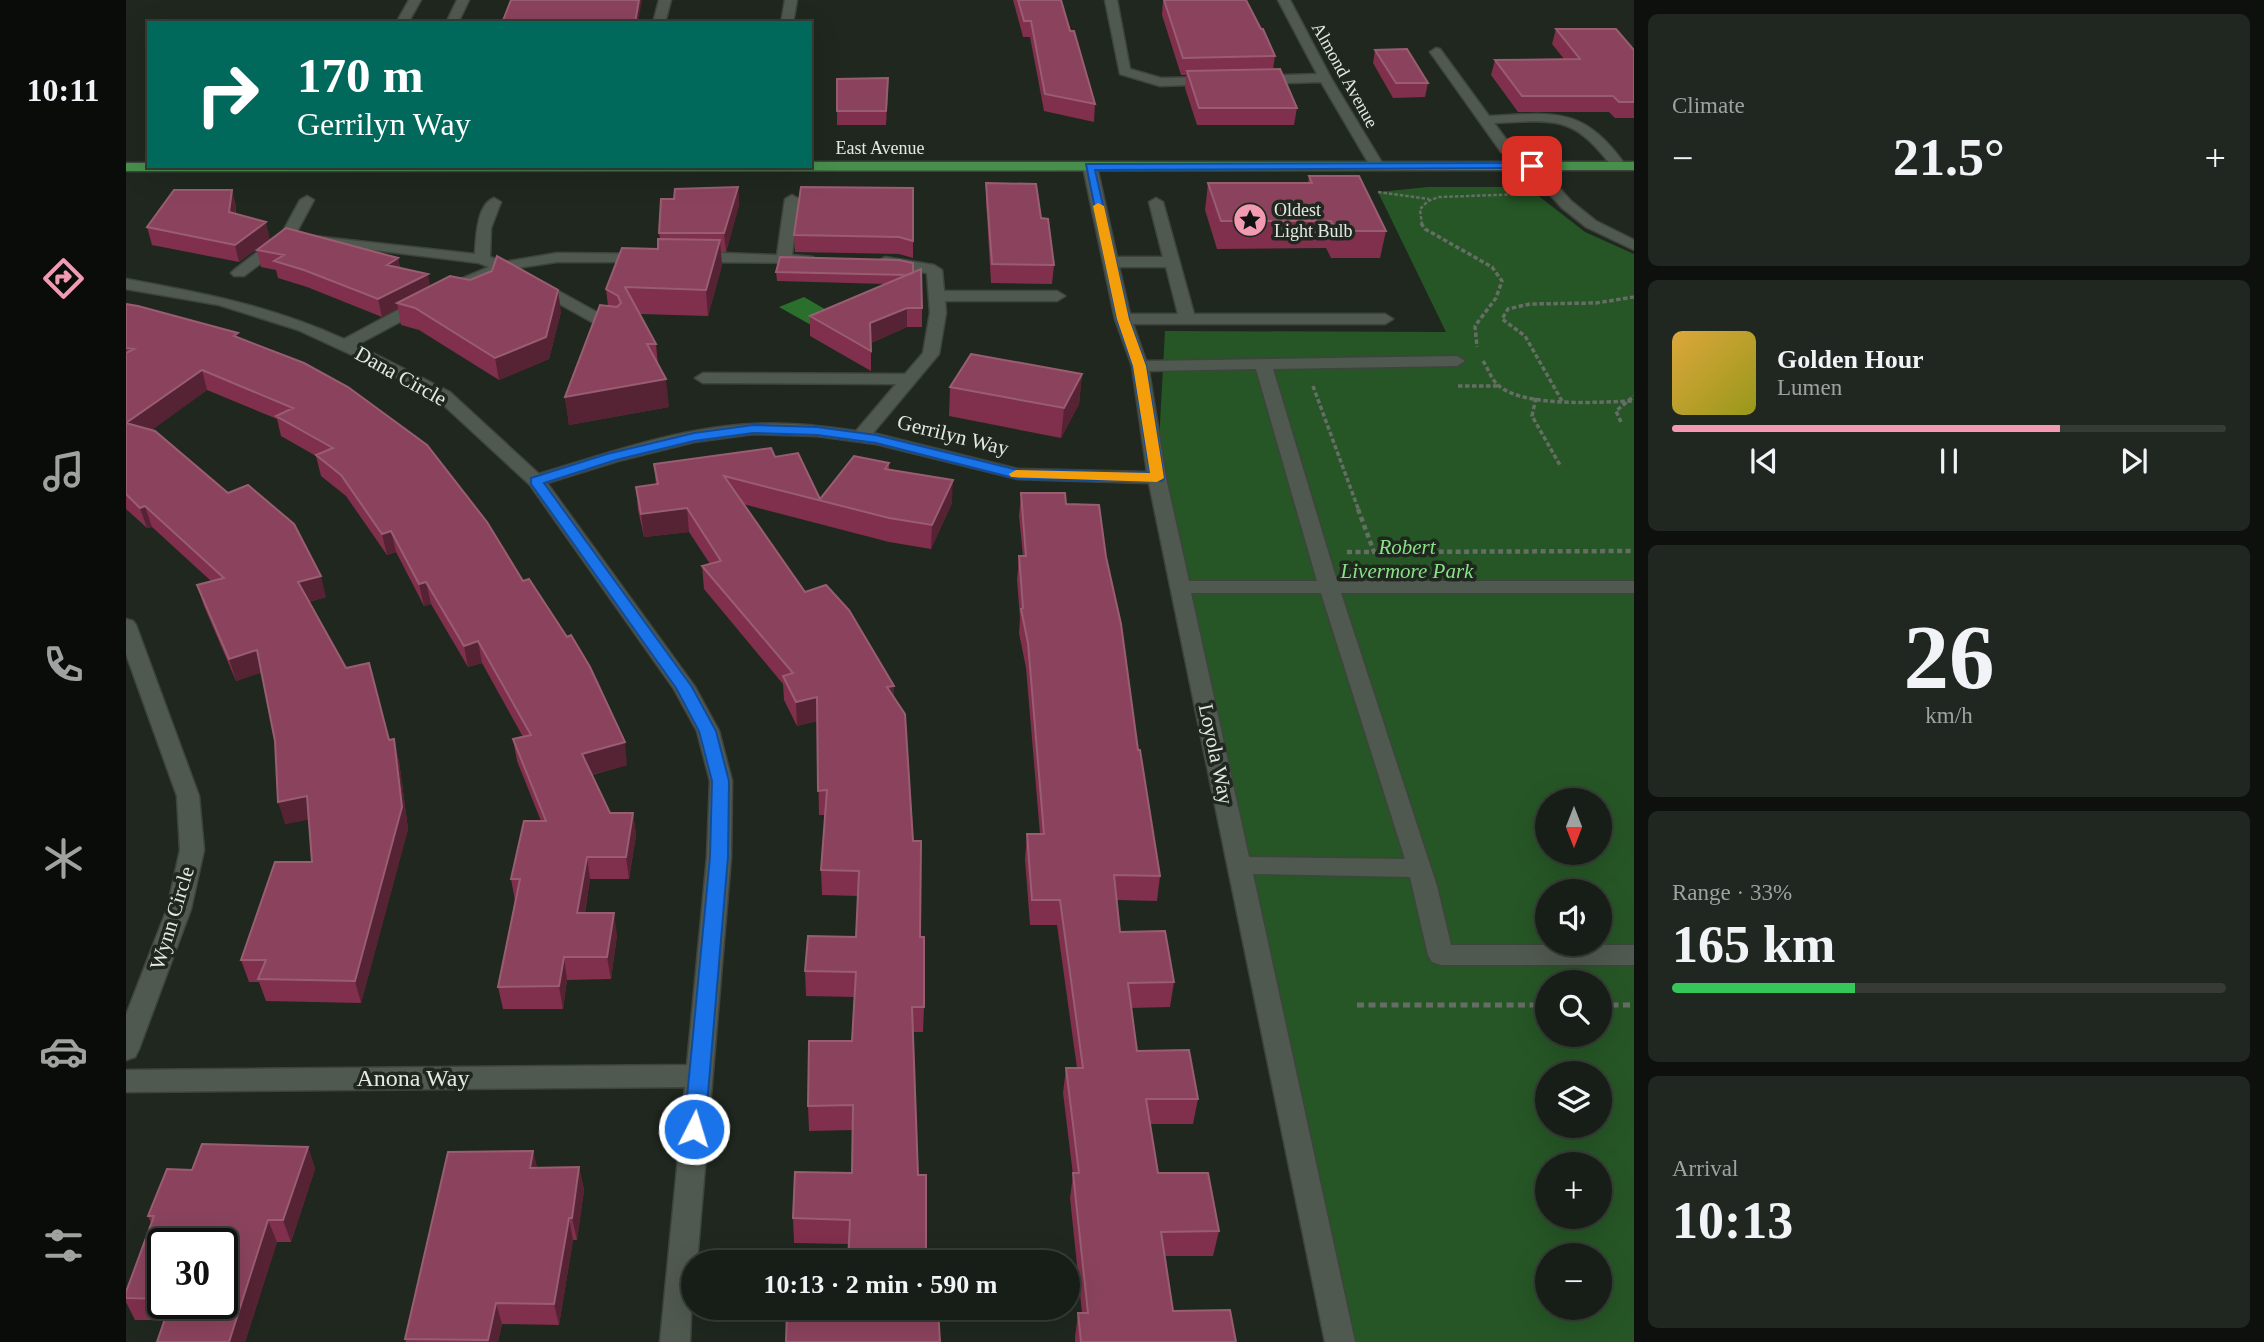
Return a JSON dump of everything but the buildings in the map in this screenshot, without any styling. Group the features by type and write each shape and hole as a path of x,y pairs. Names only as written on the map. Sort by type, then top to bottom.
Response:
{"main road":[{"name":"East Avenue","path":"812,167 1634,166"},
{"name":"East Avenue","path":"126,167 147,167"}],"street":[{"path":"403,21 415,0"},
{"path":"453,21 463,0"},
{"path":"660,21 665,0"},
{"path":"787,21 791,0"},
{"path":"1111,0 1124,71 1160,82 1228,80"},
{"name":"Almond Avenue","path":"1284,0 1325,78 1377,166"},
{"path":"1436,52 1506,149 1532,166 1566,204 1591,224 1634,246"},
{"path":"1242,80 1325,78"},
{"path":"1485,120 1553,120 1578,125 1594,135 1619,166"},
{"name":"Loyola Way","path":"1090,167 1123,319 1140,366 1157,478 1340,1342"},
{"path":"784,260 792,198"},
{"path":"239,273 288,236 307,200"},
{"path":"482,259 484,228 494,202"},
{"path":"1156,202 1187,319"},
{"path":"288,236 482,259 504,267 614,328"},
{"path":"344,345 477,276 544,258 666,257 822,261"},
{"path":"860,437 931,354 938,313 934,270 899,262 874,262"},
{"path":"1110,262 1172,262"},
{"name":"Dana Circle","path":"126,284 222,301 304,327 444,396 536,481 684,687 708,731 721,781 720,832 675,1342"},
{"path":"937,296 1057,296"},
{"path":"1123,319 1385,319"},
{"path":"1140,366 1457,361"},
{"path":"1263,364 1329,587 1419,868 1441,955 1634,955"},
{"path":"703,378 908,379"},
{"name":"Gerrilyn Way","path":"536,481 612,457 694,437 753,429 817,431 860,437 1018,474 1157,478"},
{"path":"1180,587 1634,587"},
{"name":"Wynn Circle","path":"126,625 188,796 192,850 179,909 126,1049"},
{"path":"1239,866 1419,868"},
{"name":"Anona Way","path":"126,1081 699,1076"}],"path":[{"path":"1378,192 1430,199 1449,195 1518,195 1531,192"},
{"path":"1430,199 1420,209 1420,223 1425,229 1492,267 1502,281 1500,292 1477,318 1473,335 1498,386"},
{"path":"1562,401 1532,346 1502,318 1508,309 1524,304 1595,304 1634,297"},
{"path":"1327,386 1313,386 1374,552"},
{"path":"1449,386 1498,386 1536,398 1562,401 1624,402 1634,398"},
{"path":"1536,398 1532,416 1561,467"},
{"path":"1621,422 1616,411 1624,402"},
{"path":"1347,552 1634,551"},
{"path":"1357,1005 1535,1005"},
{"path":"1612,1005 1634,1005"}],"green space":[{"name":"Robert Livermore Park","path":"1428,187 1527,187 1585,232 1634,254 1634,1342 1340,1342 1157,478 1165,331 1446,332 1378,192"}],"shaded area":[{"path":"804,297 835,315 811,325 779,307"}],"slow traffic":[{"path":"1016,474 1157,478 1140,366 1126,331 1098,206"}],"place":[{"name":"Oldest Light Bulb","path":"1250,220"}],"route":[{"path":"694,1129 719,857 721,781 708,731 684,687 536,481 612,457 694,437 753,429 817,431 876,439 1018,474 1157,478 1140,366 1126,331 1090,167 1532,166"}]}
